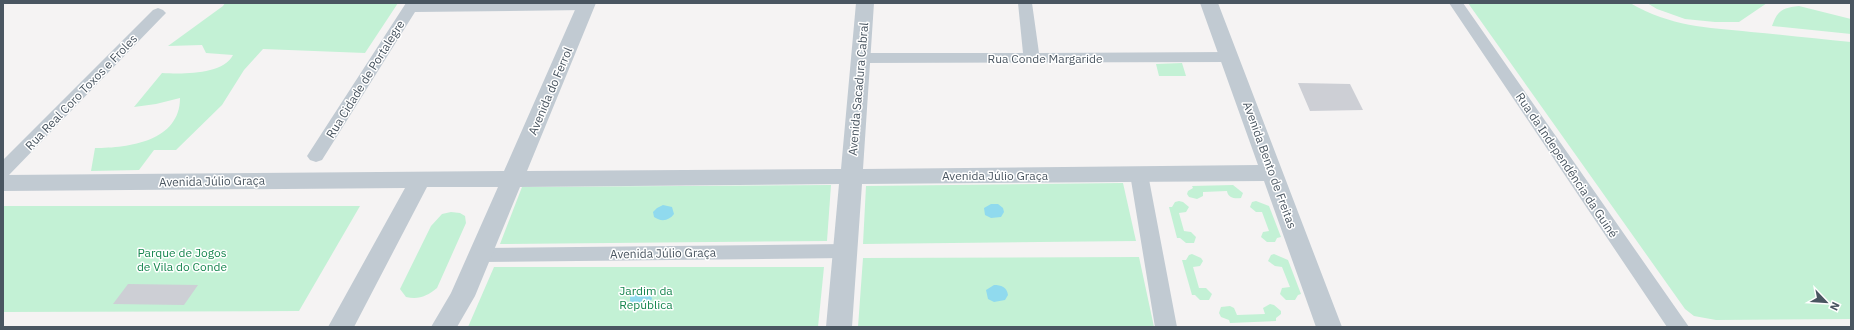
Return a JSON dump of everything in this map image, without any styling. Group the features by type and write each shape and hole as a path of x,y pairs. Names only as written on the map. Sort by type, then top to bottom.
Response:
{"street":[{"name":"Avenida Sacadura Cabral","path":"851,176 864,3"},
{"path":"1025,3 1032,58"},
{"name":"Avenida Bento de Freitas","path":"1209,3 1329,327"},
{"name":"Rua da Independência da Guiné","path":"1456,3 1678,327"},
{"path":"412,5 587,4"},
{"name":"Avenida do Ferrol","path":"512,179 587,4"},
{"name":"Rua Cidade de Portalegre","path":"316,156 412,5"},
{"name":"Rua Real Coro Toxos e Froles","path":"3,171 158,13"},
{"name":"Rua Conde Margaride","path":"861,58 1229,57"},
{"name":"Avenida Júlio Graça","path":"3,183 1273,173"},
{"path":"1139,174 1166,327"},
{"path":"839,327 851,176"},
{"path":"444,327 462,296 512,179"},
{"path":"341,327 420,180"},
{"name":"Avenida Júlio Graça","path":"480,255 845,251"}],"green space":[{"path":"225,3 398,3 365,53 263,49 244,70 222,105 176,150 154,150 139,170 91,171 95,148 108,148 137,144 162,133 172,124 178,112 180,98 156,104 134,107 162,73 201,72 211,70 228,62 233,55 206,53 202,45 168,46"},
{"path":"1468,3 1630,3 1660,17 1689,25 1851,42 1851,319 1716,320 1694,316 1685,309"},
{"path":"1647,3 1767,3 1739,22 1715,22 1685,19 1657,9"},
{"path":"1799,6 1851,19 1851,34 1772,26 1776,16 1781,11"},
{"path":"1182,63 1186,76 1159,76 1156,64"},
{"path":"1123,183 1136,241 863,244 866,186"},
{"path":"831,185 827,241 500,244 522,187"},
{"path":"1233,185 1243,193 1241,198 1232,198 1227,191 1203,192 1203,196 1197,199 1189,197 1187,194 1188,191 1193,188 1192,186"},
{"path":"1256,201 1269,206 1281,237 1277,238 1275,242 1267,242 1261,237 1263,232 1269,231 1262,212 1256,212 1250,207 1252,202"},
{"path":"1175,202 1183,202 1189,207 1186,212 1179,213 1184,231 1191,232 1196,237 1194,243 1186,243 1180,238 1177,238 1169,207 1172,207"},
{"name":"Parque de Jogos de Vila do Conde","path":"3,206 360,206 299,311 3,312"},
{"path":"451,212 460,213 465,216 466,223 437,288 423,297 406,297 400,289 431,226 442,214"},
{"path":"1192,254 1201,258 1203,261 1200,266 1193,267 1199,288 1206,288 1212,294 1209,300 1200,300 1195,295 1192,295 1182,260 1186,260 1189,255"},
{"path":"1274,254 1288,260 1301,294 1298,295 1295,300 1286,300 1280,294 1282,288 1290,287 1282,267 1275,266 1268,261 1271,255"},
{"path":"1139,257 1154,327 858,327 863,258"},
{"name":"Jardim da República","path":"494,267 824,267 818,327 468,327"},
{"path":"1270,304 1274,305 1281,311 1281,314 1276,318 1276,321 1230,323 1229,320 1221,317 1219,313 1221,307 1230,306 1234,308 1237,315 1265,314 1263,308"}],"water":[{"path":"991,204 998,204 1003,208 1004,212 1001,217 991,218 985,215 984,208"},
{"path":"663,205 672,207 674,214 667,219 657,219 654,217 653,212"},
{"path":"994,285 1005,288 1008,295 1005,300 994,302 988,299 986,290"},
{"path":"641,289 650,291 652,299 647,304 641,306 633,305 630,303 630,297 634,292"}],"building":[{"path":"1298,83 1350,84 1363,110 1310,111"},
{"path":"128,284 198,285 184,305 113,304"}]}
